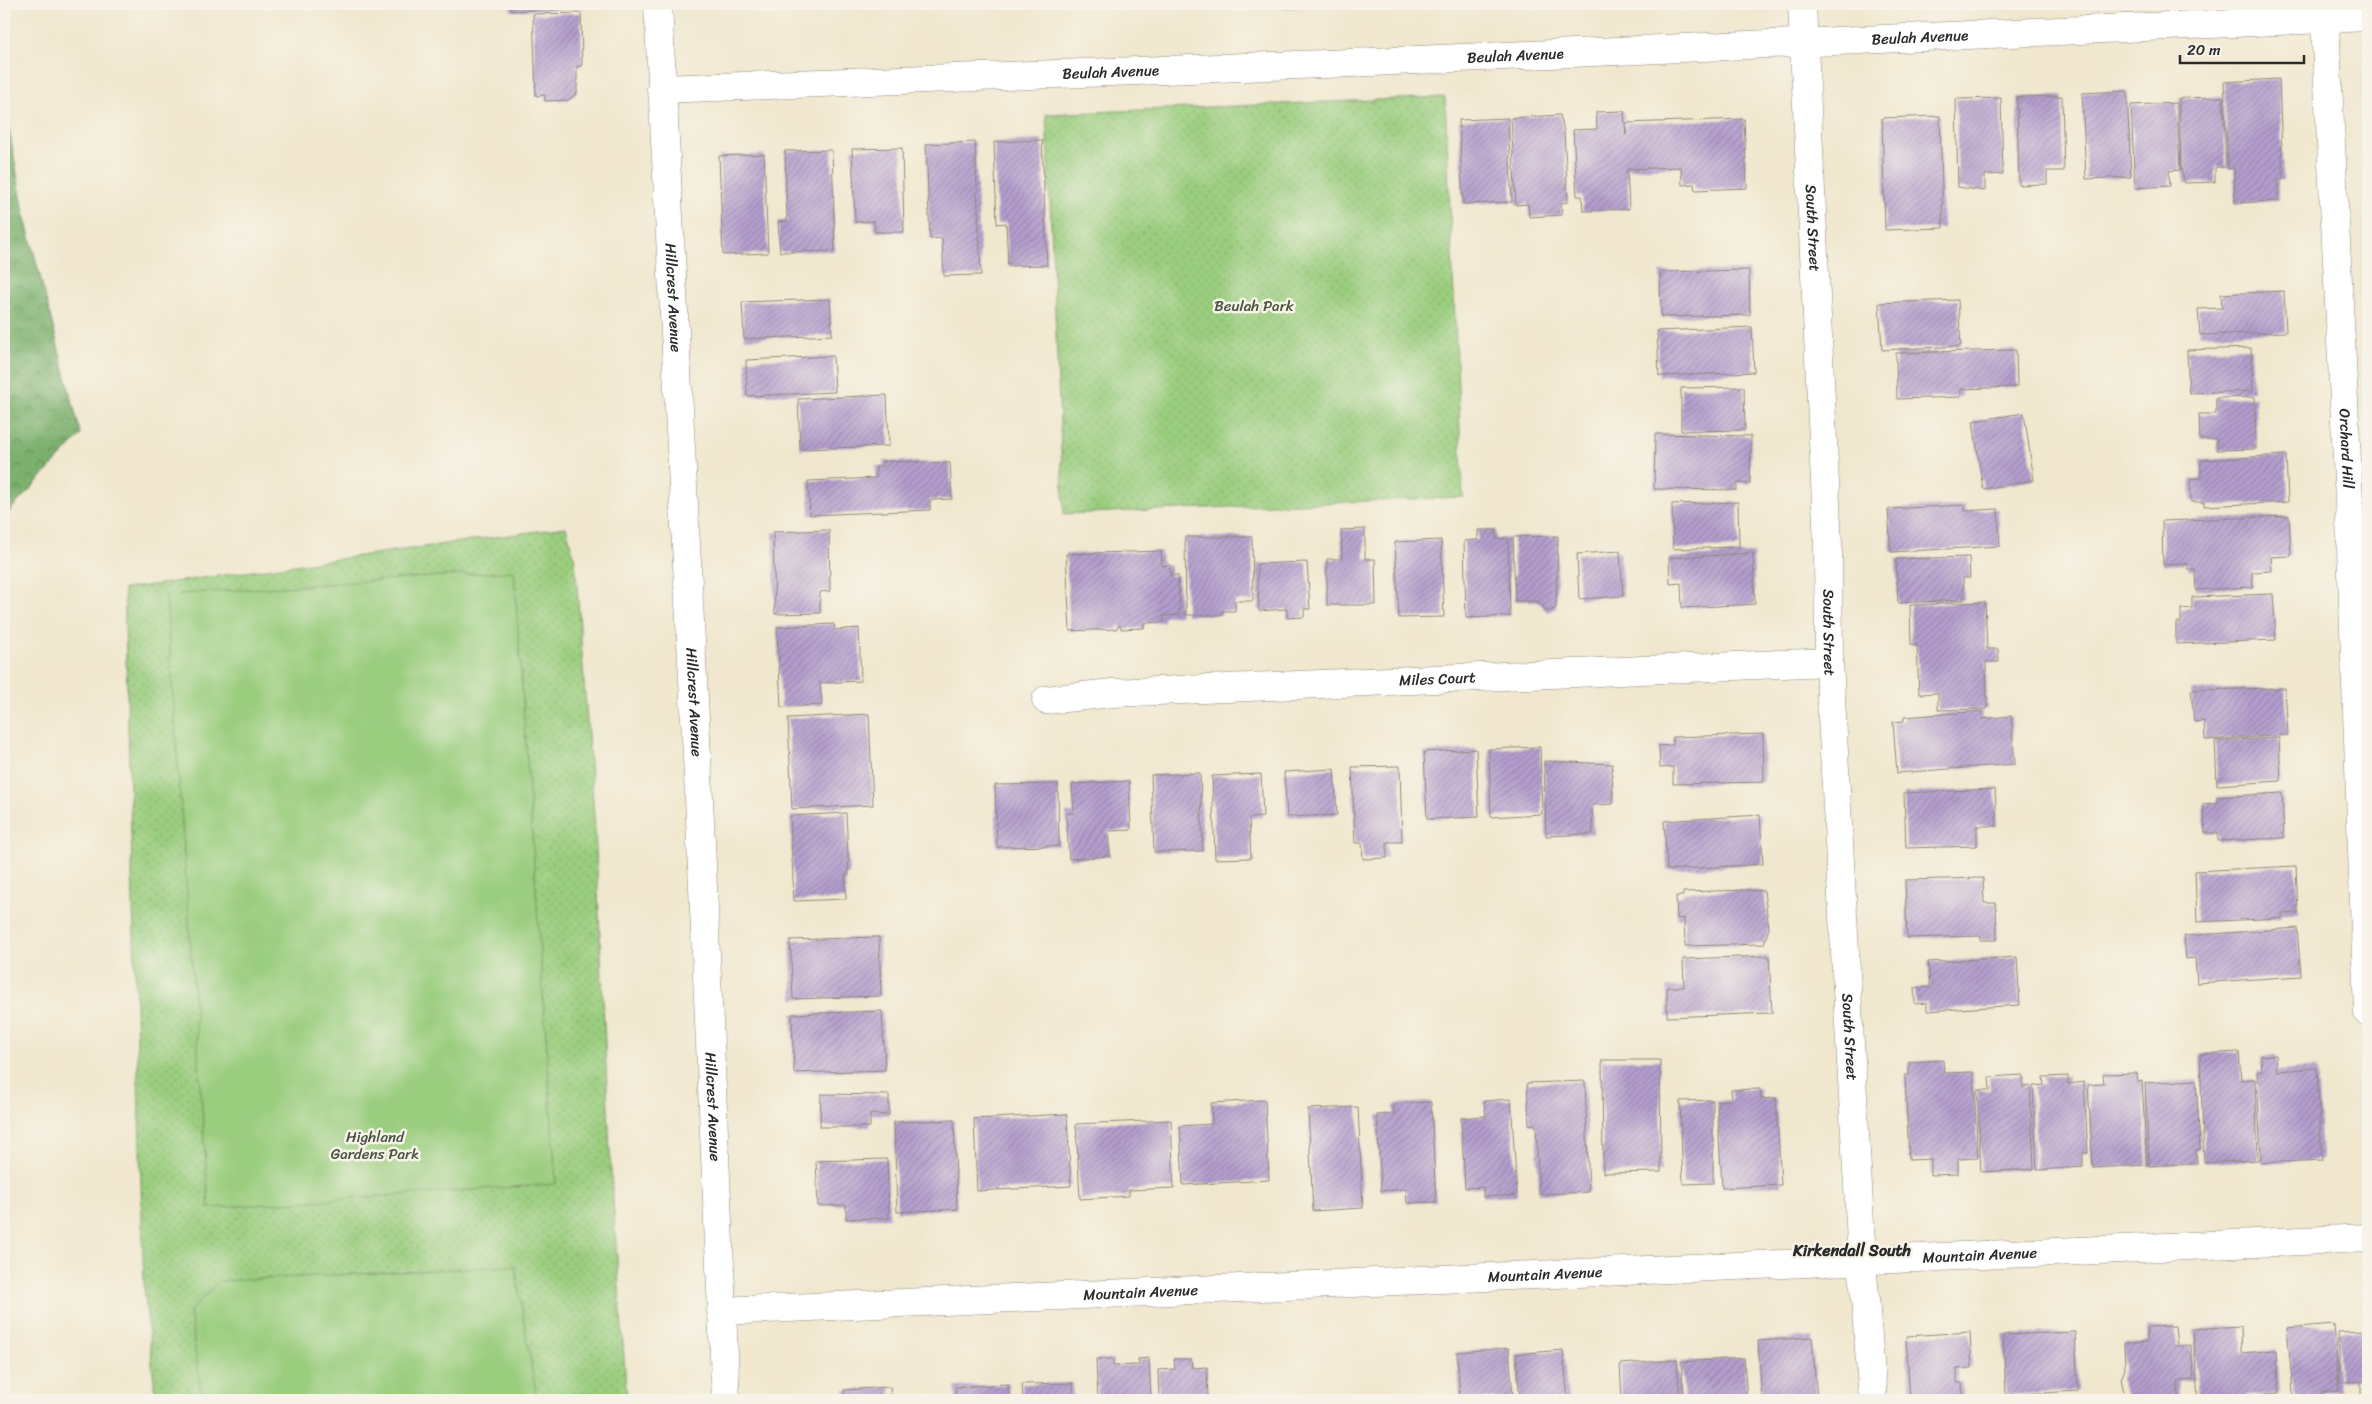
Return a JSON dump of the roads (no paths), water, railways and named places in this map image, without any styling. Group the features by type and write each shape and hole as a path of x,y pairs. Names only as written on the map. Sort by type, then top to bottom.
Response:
{"street":[{"name":"Hillcrest Avenue","path":"658,4 698,786 726,1400"},
{"name":"South Street","path":"1802,4 1827,536 1830,662 1862,1260 1873,1400"},
{"name":"Beulah Avenue","path":"661,90 1804,43 2325,11 2368,17"},
{"name":"Orchard Hill","path":"2325,11 2359,520 2368,1013"},
{"name":"Miles Court","path":"1046,700 1122,692 1830,662"},
{"name":"Mountain Avenue","path":"721,1311 2368,1238"}],"district":[{"name":"Kirkendall South","path":"1852,1250"}],"park label":[{"name":"Beulah Park","path":"1254,306"},
{"name":"Highland Gardens Park","path":"375,1146"}]}
